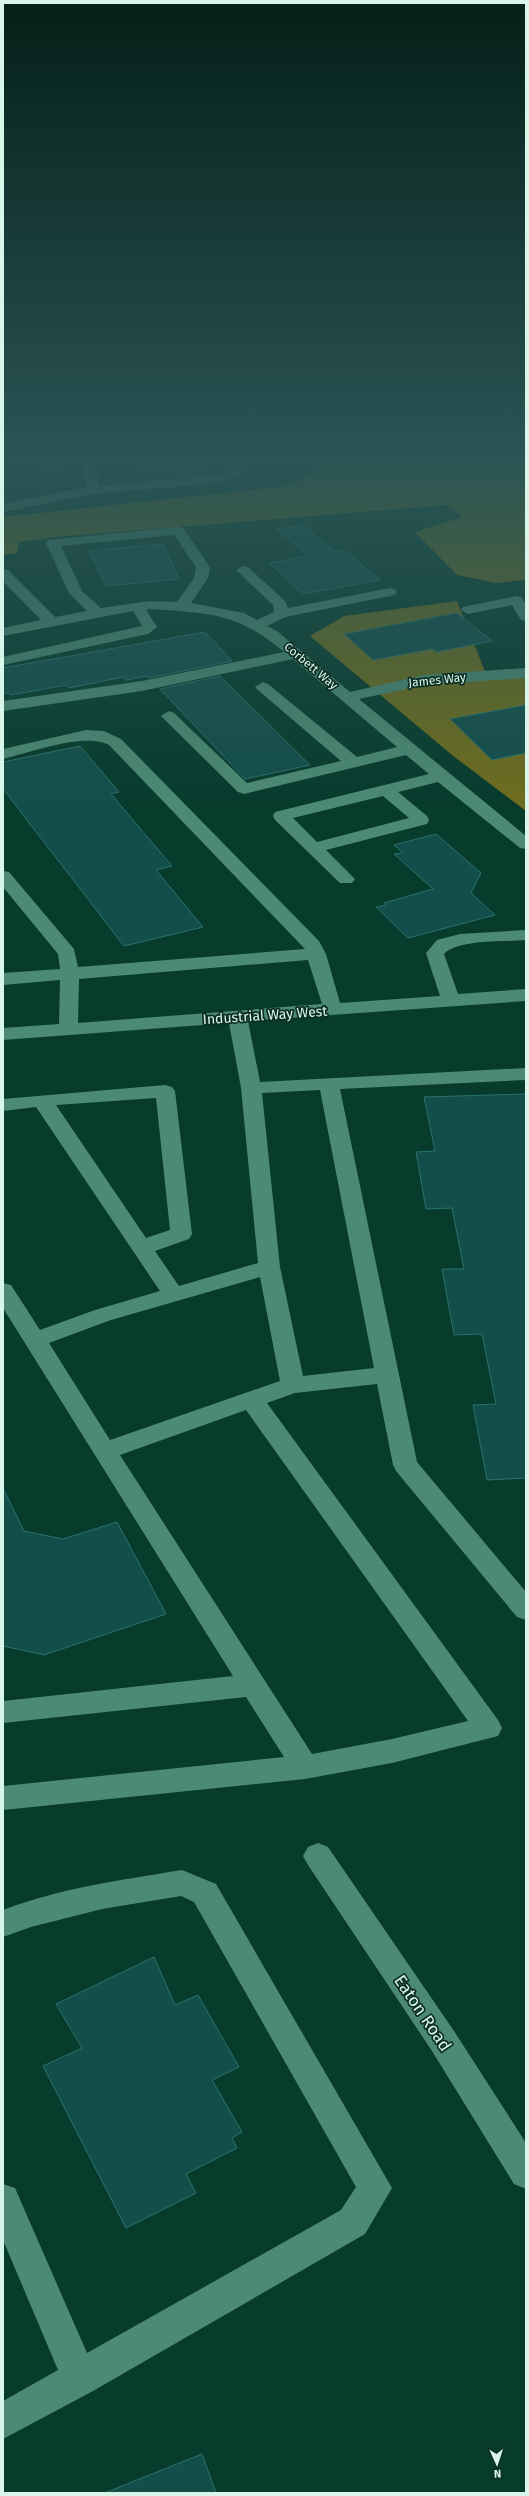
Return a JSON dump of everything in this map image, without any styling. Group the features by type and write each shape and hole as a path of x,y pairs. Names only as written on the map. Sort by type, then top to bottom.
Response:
{"street":[{"path":"3,573 52,622"},
{"path":"67,573 76,593 98,613"},
{"path":"182,606 201,578 202,573"},
{"path":"247,573 280,604 282,614"},
{"path":"259,624 282,614 390,592"},
{"path":"468,610 516,600 526,617"},
{"path":"3,661 143,631 150,627 137,606"},
{"name":"Corbett Way","path":"3,632 137,606 182,606 222,611 259,624 349,697 408,749 526,844"},
{"path":"3,706 142,686 296,654"},
{"name":"James Way","path":"349,697 424,680 526,673"},
{"path":"263,687 353,762"},
{"path":"169,716 244,789 408,749"},
{"path":"3,754 86,735 104,736 115,742 313,945 333,1010"},
{"path":"346,879 281,816 441,776"},
{"path":"313,848 421,820 386,790"},
{"path":"3,876 67,954 70,974 68,1030"},
{"path":"451,1001 435,953 443,944 460,939 526,935"},
{"path":"3,979 317,954"},
{"name":"Industrial Way West","path":"3,1034 526,995"},
{"path":"238,1017 252,1088 270,1267 293,1385"},
{"path":"252,1088 526,1074"},
{"path":"329,1085 385,1375 405,1465 526,1610"},
{"path":"3,1105 42,1100 165,1091 180,1234 142,1247"},
{"path":"42,1100 173,1294"},
{"path":"35,1340 103,1315 270,1267"},
{"path":"3,1290 305,1767"},
{"path":"105,1451 293,1385 385,1375"},
{"path":"3,1798 305,1767 392,1751 488,1728 251,1399"},
{"path":"3,1712 253,1685"},
{"name":"Eaton Road","path":"318,1856 524,2164"},
{"path":"3,1924 28,1914 102,1896 182,1883 205,1894 375,2188 353,2222 3,2421"},
{"path":"3,2200 80,2378"}],"shaded area":[{"path":"456,573 526,573 526,580 497,583"},
{"path":"457,601 486,674 526,672 526,811 452,755 310,636 344,616"}],"building":[{"path":"100,573 176,573 179,579 106,586"},
{"path":"280,573 372,573 380,580 303,594"},
{"path":"457,613 492,641 436,652 432,649 373,660 344,634"},
{"path":"205,632 232,661 149,678 147,676 126,680 124,677 69,688 67,685 11,695 9,693 3,694 3,668"},
{"path":"220,676 310,765 245,779 160,689"},
{"path":"526,705 526,753 492,760 450,719"},
{"path":"80,746 119,792 111,794 172,866 156,870 203,927 124,946 3,789 3,762"},
{"path":"436,834 481,873 471,893 495,915 408,938 376,907 386,905 384,903 433,889 394,854 403,853 394,845"},
{"path":"526,1094 526,1478 487,1480 473,1405 496,1404 482,1334 454,1335 442,1269 464,1269 452,1208 426,1209 416,1152 435,1151 424,1097"},
{"path":"3,1488 24,1531 63,1539 117,1522 166,1614 44,1655 3,1646"},
{"path":"154,1957 175,2005 198,1995 239,2067 212,2080 242,2132 232,2138 237,2148 186,2174 196,2193 126,2228 43,2066 82,2048 56,2004"},
{"path":"202,2454 216,2493 107,2493 107,2492"}]}
